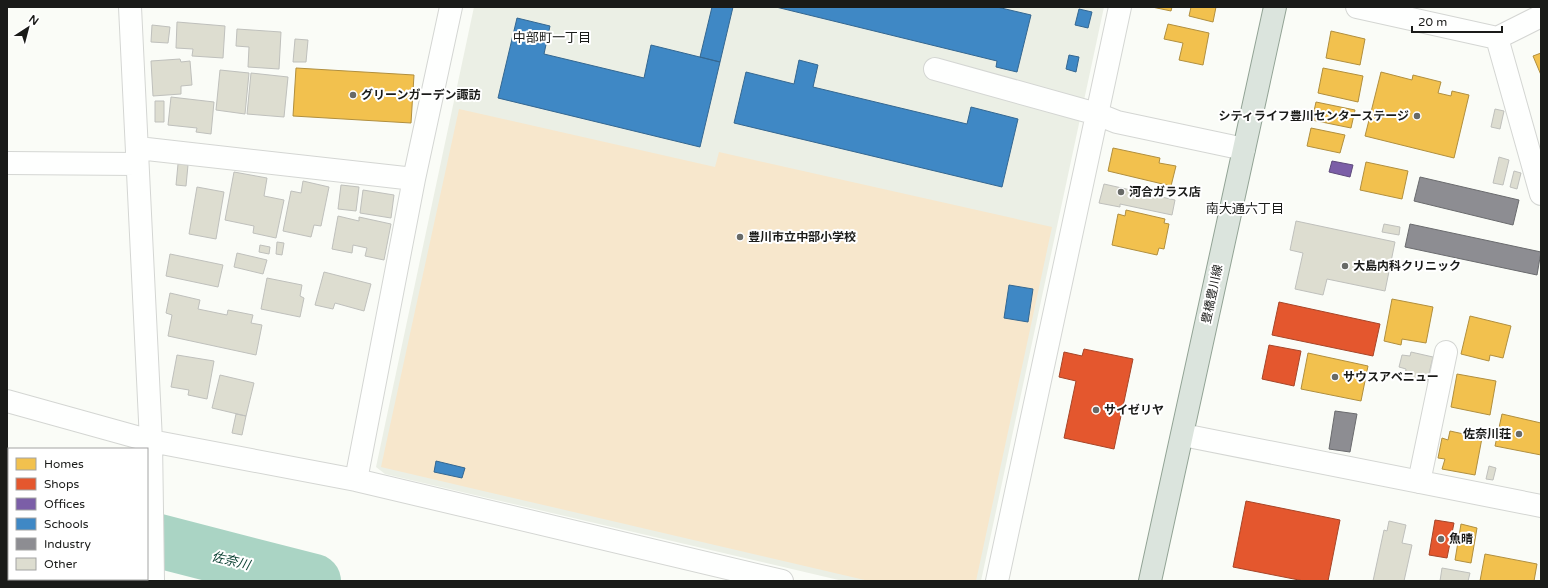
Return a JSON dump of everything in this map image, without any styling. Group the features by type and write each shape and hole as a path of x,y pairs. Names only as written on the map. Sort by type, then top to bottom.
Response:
{"main road":[{"name":"豊橋豊川線","path":"1150,581 1275,7"}],"street":[{"path":"130,7 151,451 153,581"},
{"path":"356,480 414,179 451,7"},
{"path":"997,581 1120,7"},
{"path":"1357,7 1497,38 1541,16"},
{"path":"1497,38 1541,194"},
{"path":"935,69 1097,114 1118,122 1244,149"},
{"path":"7,163 137,156 414,179"},
{"path":"1418,482 1446,352"},
{"path":"7,401 142,448"},
{"path":"1182,435 1541,506"},
{"path":"148,450 356,480 782,581"}],"shaded area":[{"name":"豊川市立中部小学校","path":"474,7 1104,7 981,581 843,581 385,474 376,467"},
{"name":"豊川市立中部小学校","path":"459,109 715,167 719,152 1052,227 976,581 869,581 381,467"}],"building: Homes":[{"path":"1152,7 1172,7 1171,11"},
{"path":"1191,7 1216,7 1213,22 1189,16"},
{"path":"1168,24 1209,33 1203,65 1179,60 1183,43 1164,39"},
{"path":"1331,31 1365,39 1360,65 1326,58"},
{"path":"1541,53 1541,75 1533,56"},
{"name":"グリーンガーデン諏訪","path":"296,68 414,75 411,123 293,116"},
{"path":"1323,68 1363,76 1358,102 1318,93"},
{"name":"シティライフ豊川センターステージ","path":"1381,72 1412,80 1413,75 1441,82 1438,93 1451,96 1452,91 1469,95 1454,158 1365,136"},
{"path":"1316,102 1355,110 1351,128 1312,120"},
{"path":"1311,128 1345,135 1340,153 1307,146"},
{"path":"1113,148 1160,158 1159,163 1176,166 1171,186 1108,171"},
{"path":"1366,162 1408,171 1402,199 1360,190"},
{"path":"1126,210 1165,219 1164,223 1169,224 1164,249 1159,248 1157,255 1112,245 1118,214 1125,216"},
{"path":"1392,299 1433,307 1426,343 1402,339 1401,345 1384,341"},
{"path":"1470,316 1511,326 1503,358 1490,355 1489,361 1461,354"},
{"name":"サウスアベニュー","path":"1308,353 1368,366 1361,401 1301,389"},
{"path":"1457,374 1496,381 1490,415 1451,407"},
{"name":"佐奈川荘","path":"1502,414 1541,423 1541,455 1495,446"},
{"path":"1450,431 1482,438 1475,475 1442,469 1445,459 1438,458 1442,438 1448,440"},
{"path":"1461,524 1477,528 1471,563 1455,560"},
{"path":"1485,554 1537,564 1534,581 1480,581"}],"building: Shops":[{"path":"1279,302 1380,324 1373,356 1272,335"},
{"path":"1269,345 1301,351 1294,386 1262,379"},
{"name":"サイゼリヤ","path":"1084,349 1133,359 1114,449 1064,438 1076,381 1059,377 1064,352 1082,356"},
{"path":"1246,501 1340,520 1328,581 1304,581 1233,567"},
{"name":"魚晴","path":"1435,520 1454,523 1447,558 1429,555"}],"building: Offices":[{"path":"1332,161 1353,165 1350,177 1329,172"}],"building: Schools":[{"path":"712,7 733,7 720,62 700,57"},
{"path":"776,7 997,7 1031,15 1017,72 996,67 997,61"},
{"path":"1079,9 1092,12 1088,28 1075,25"},
{"path":"517,18 550,26 544,54 644,78 651,45 720,62 700,147 498,98"},
{"path":"1069,55 1079,57 1076,72 1066,69"},
{"path":"799,60 818,65 813,87 967,124 971,107 1018,119 1002,187 734,123 746,72 794,84"},
{"path":"1009,285 1033,289 1028,322 1004,318"},
{"path":"436,461 465,468 462,478 434,472"}],"building: Industry":[{"path":"1420,177 1519,200 1513,225 1414,201"},
{"path":"1410,224 1541,252 1537,275 1405,247"},
{"path":"1335,411 1357,414 1350,452 1329,449"}],"building: Other":[{"path":"177,22 225,26 223,58 192,56 193,49 176,48"},
{"path":"152,25 170,27 168,43 151,42"},
{"path":"237,29 281,32 279,69 248,67 249,47 236,46"},
{"path":"295,39 308,40 306,62 293,62"},
{"path":"180,59 181,62 190,61 192,85 181,86 181,94 153,96 151,61"},
{"path":"220,70 249,73 245,114 216,110"},
{"path":"251,73 288,77 284,117 247,114"},
{"path":"171,97 214,102 211,134 196,132 197,128 168,125"},
{"path":"155,101 164,101 164,122 155,122"},
{"path":"1495,109 1504,111 1500,129 1491,127"},
{"path":"1499,157 1509,160 1503,185 1493,183"},
{"path":"178,164 188,165 186,186 176,185"},
{"path":"1514,171 1521,173 1517,189 1510,187"},
{"path":"234,172 267,178 264,196 284,200 276,238 253,233 254,226 225,220"},
{"path":"303,181 329,187 321,226 314,225 311,237 283,231 291,191 301,193"},
{"name":"河合ガラス店","path":"1104,184 1175,200 1172,215 1120,204 1120,207 1099,203"},
{"path":"341,185 359,187 356,211 338,209"},
{"path":"197,187 224,192 216,239 189,234"},
{"path":"363,190 394,195 391,218 360,213"},
{"path":"338,216 359,221 359,217 391,224 384,260 365,256 367,248 353,245 352,253 332,249"},
{"name":"大島内科クリニック","path":"1296,221 1395,242 1385,291 1327,279 1323,295 1295,289 1303,253 1290,250"},
{"path":"1384,224 1400,227 1399,235 1382,232"},
{"path":"277,242 284,243 282,255 276,254"},
{"path":"260,245 270,247 269,254 259,252"},
{"path":"237,253 267,260 263,274 234,267"},
{"path":"170,254 223,265 218,287 166,276"},
{"path":"324,272 371,284 364,311 335,303 333,309 315,305"},
{"path":"267,278 302,285 300,296 304,298 300,317 261,309"},
{"path":"170,293 200,300 198,309 227,315 228,310 253,315 251,323 262,325 256,355 168,336 172,315 166,313"},
{"path":"1411,352 1433,357 1427,382 1405,377 1406,369 1399,367 1402,355 1410,356"},
{"path":"177,355 214,361 207,399 188,395 189,390 171,387"},
{"path":"220,375 254,383 246,416 212,408"},
{"path":"236,414 246,416 242,435 232,433"},
{"path":"1489,466 1496,468 1493,480 1486,479"},
{"path":"1389,521 1406,525 1402,543 1412,545 1404,581 1373,581 1384,530 1387,531"},
{"path":"1442,568 1470,573 1468,581 1440,581"}],"waterway":[{"name":"佐奈川","path":"148,538 314,581"}],"place":[{"name":"グリーンガーデン諏訪","path":"353,95"},
{"name":"シティライフ豊川センターステージ","path":"1417,116"},
{"name":"河合ガラス店","path":"1121,192"},
{"name":"豊川市立中部小学校","path":"740,237"},
{"name":"大島内科クリニック","path":"1345,266"},
{"name":"サウスアベニュー","path":"1335,377"},
{"name":"サイゼリヤ","path":"1096,410"},
{"name":"佐奈川荘","path":"1519,434"},
{"name":"魚晴","path":"1441,539"}],"district":[{"name":"中部町一丁目","path":"552,37"},
{"name":"南大通六丁目","path":"1245,208"}]}
